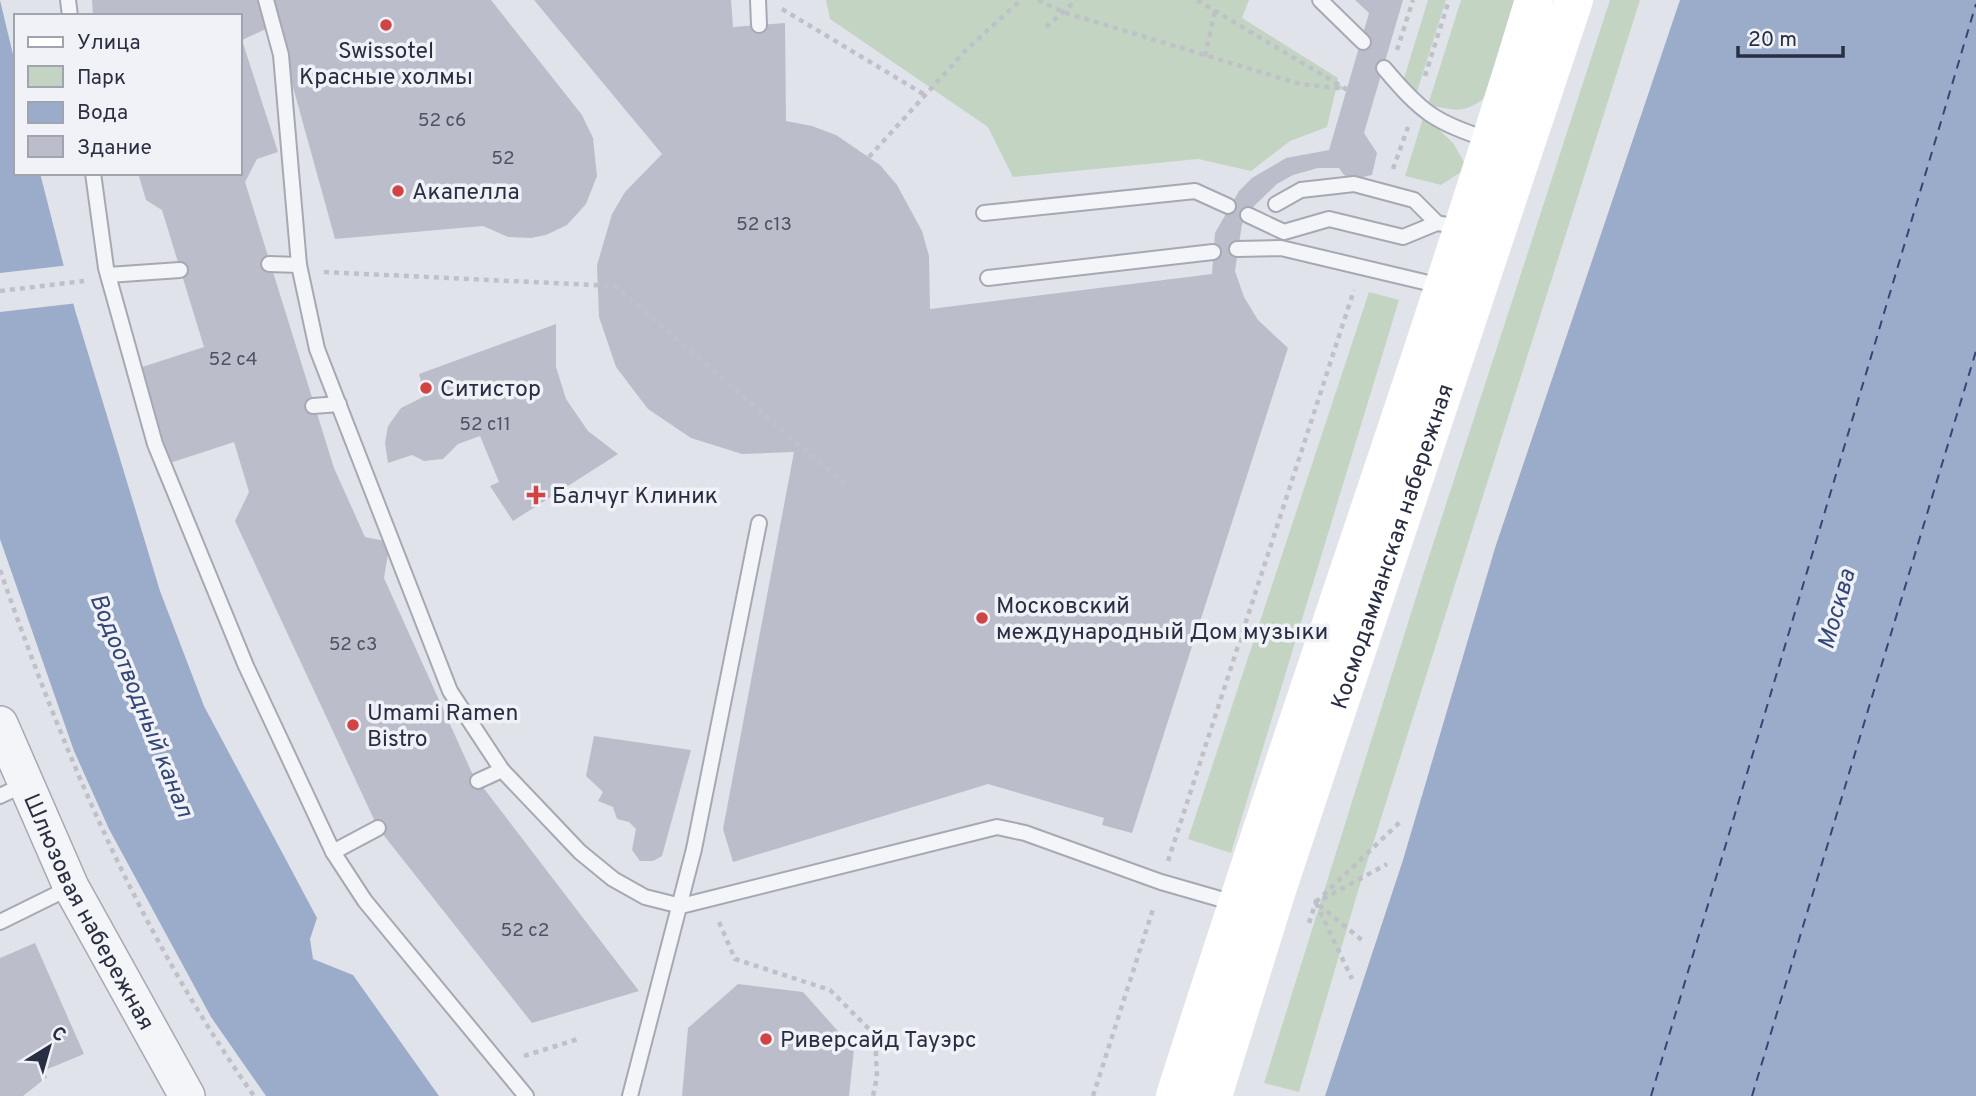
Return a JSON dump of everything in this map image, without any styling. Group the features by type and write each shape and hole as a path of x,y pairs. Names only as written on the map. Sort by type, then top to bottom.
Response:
{"main road":[{"name":"Космодамианская набережная","path":"1175,1096 1236,904 1443,286 1451,226 1492,140 1534,0"},
{"name":"Космодамианская набережная","path":"1213,1096 1277,890 1574,0"}],"street":[{"name":"Шлюзовая набережная","path":"0,724 12,790 71,887 187,1096"}],"lane":[{"path":"266,0 281,55 317,349 450,691 502,770 580,852 613,879 645,897 681,906 710,901 968,832 998,827 1025,833 1161,882 1236,904"},
{"path":"1320,0 1363,42"},
{"path":"759,25 765,2"},
{"path":"1387,71 1416,106 1446,126 1492,140"},
{"path":"93,175 108,275 159,442 246,666 333,852 365,901 526,1096"},
{"path":"1276,204 1301,190 1330,184 1354,184 1386,190 1414,200 1451,226"},
{"path":"984,213 1195,191 1228,206"},
{"path":"1248,215 1284,232 1329,219 1404,237 1451,226"},
{"path":"1281,248 1284,232"},
{"path":"1237,249 1281,248 1443,286"},
{"path":"988,278 1213,252"},
{"path":"269,264 305,268"},
{"path":"108,275 180,271"},
{"path":"313,406 339,404"},
{"path":"630,1096 681,906 760,523"},
{"path":"478,781 502,770"},
{"path":"333,852 378,828"},
{"path":"0,922 71,887"}],"path":[{"path":"869,157 967,50 1021,0"},
{"path":"1038,0 1063,12 1300,84 1346,89 1197,0"},
{"path":"1046,27 1076,0"},
{"path":"1387,71 1413,0"},
{"path":"1386,190 1450,0"},
{"path":"765,2 925,95"},
{"path":"1205,56 1215,11"},
{"path":"1093,1096 1362,266"},
{"path":"305,268 615,286 845,484"},
{"path":"0,291 93,280"},
{"path":"0,570 46,701 128,886 180,981 254,1096"},
{"path":"1316,902 1400,822"},
{"path":"1316,902 1387,864"},
{"path":"710,901 734,959 830,990 875,1035 877,1077 873,1096"},
{"path":"1316,902 1363,941"},
{"path":"1316,902 1352,979"},
{"path":"500,1064 578,1039"}],"green space":[{"path":"826,0 1249,0 1242,18 1338,78 1337,83 1348,90 1336,89 1327,127 1290,141 1251,171 1198,159 1013,177 988,127 830,19"},
{"path":"1428,0 1446,0 1415,98 1402,85"},
{"path":"1461,0 1518,0 1483,99 1463,109 1428,105"},
{"path":"1610,0 1640,0 1358,891 1299,1092 1264,1083 1422,578"},
{"path":"1424,115 1453,143 1464,162 1461,172 1441,185 1405,176"},
{"path":"1369,292 1399,300 1231,853 1188,839"}],"water":[{"name":"Водоотводный канал","path":"0,0 14,59 14,175 41,175 75,310 160,591 204,706 317,918 310,939 313,959 353,975 439,1096 266,1096 211,1017 109,829 74,751 0,539"},
{"name":"Москва","path":"1680,0 1976,0 1976,1096 1325,1096 1403,860 1495,548"}],"pier":[{"path":"70,265 78,303 0,312 0,273"}],"building":[{"path":"92,0 261,0 270,27 242,40 242,14 93,14"},
{"path":"269,0 491,0 582,115 593,138 597,176 586,204 567,225 546,235 531,238 508,237 483,226 335,239"},
{"name":"Московский международный Дом музыки","path":"534,0 731,0 733,27 785,23 786,121 812,126 836,135 880,165 897,185 922,231 929,256 930,309 1212,274 1215,233 1239,191 1252,178 1286,158 1329,150 1369,13 1355,0 1403,0 1364,133 1377,153 1372,175 1354,179 1344,175 1339,168 1318,168 1293,175 1277,184 1252,208 1242,224 1235,271 1244,297 1258,320 1288,348 1132,833 1102,825 1104,818 988,784 733,862 723,829 794,452 742,454 691,438 648,409 616,367 599,317 597,265 612,214 625,192 662,154"},
{"path":"242,40 278,152 257,159 245,182 334,468 365,537 390,542 384,578 472,773 639,991 532,1023 378,828 235,521 249,492 234,442 170,463 139,368 204,347 162,210 146,200 139,175 242,175"},
{"path":"556,324 556,367 566,399 588,431 618,454 513,521 490,486 499,482 480,436 458,444 443,459 424,461 412,455 388,463 385,443 388,426 401,408 425,396 419,374"},
{"path":"594,736 691,750 662,856 653,861 640,861 632,850 636,829 629,822 617,819 613,807 598,801 603,792 586,776"},
{"path":"35,943 84,1054 43,1071 47,1077 23,1096 0,1096 0,958"},
{"name":"Риверсайд Тауэрс","path":"738,984 803,992 854,1049 849,1096 682,1096 688,1028"}],"ferry route":[{"path":"1651,1096 1976,4"},
{"path":"1752,1096 1976,351"}],"place":[{"name":"Swissotel Красные холмы","path":"386,25"},
{"name":"Акапелла","path":"398,191"},
{"name":"Ситистор","path":"426,388"},
{"name":"Балчуг Клиник","path":"536,495"},
{"name":"Московский международный Дом музыки","path":"982,618"},
{"name":"Umami Ramen Bistro","path":"353,725"},
{"name":"Риверсайд Тауэрс","path":"766,1039"}]}
